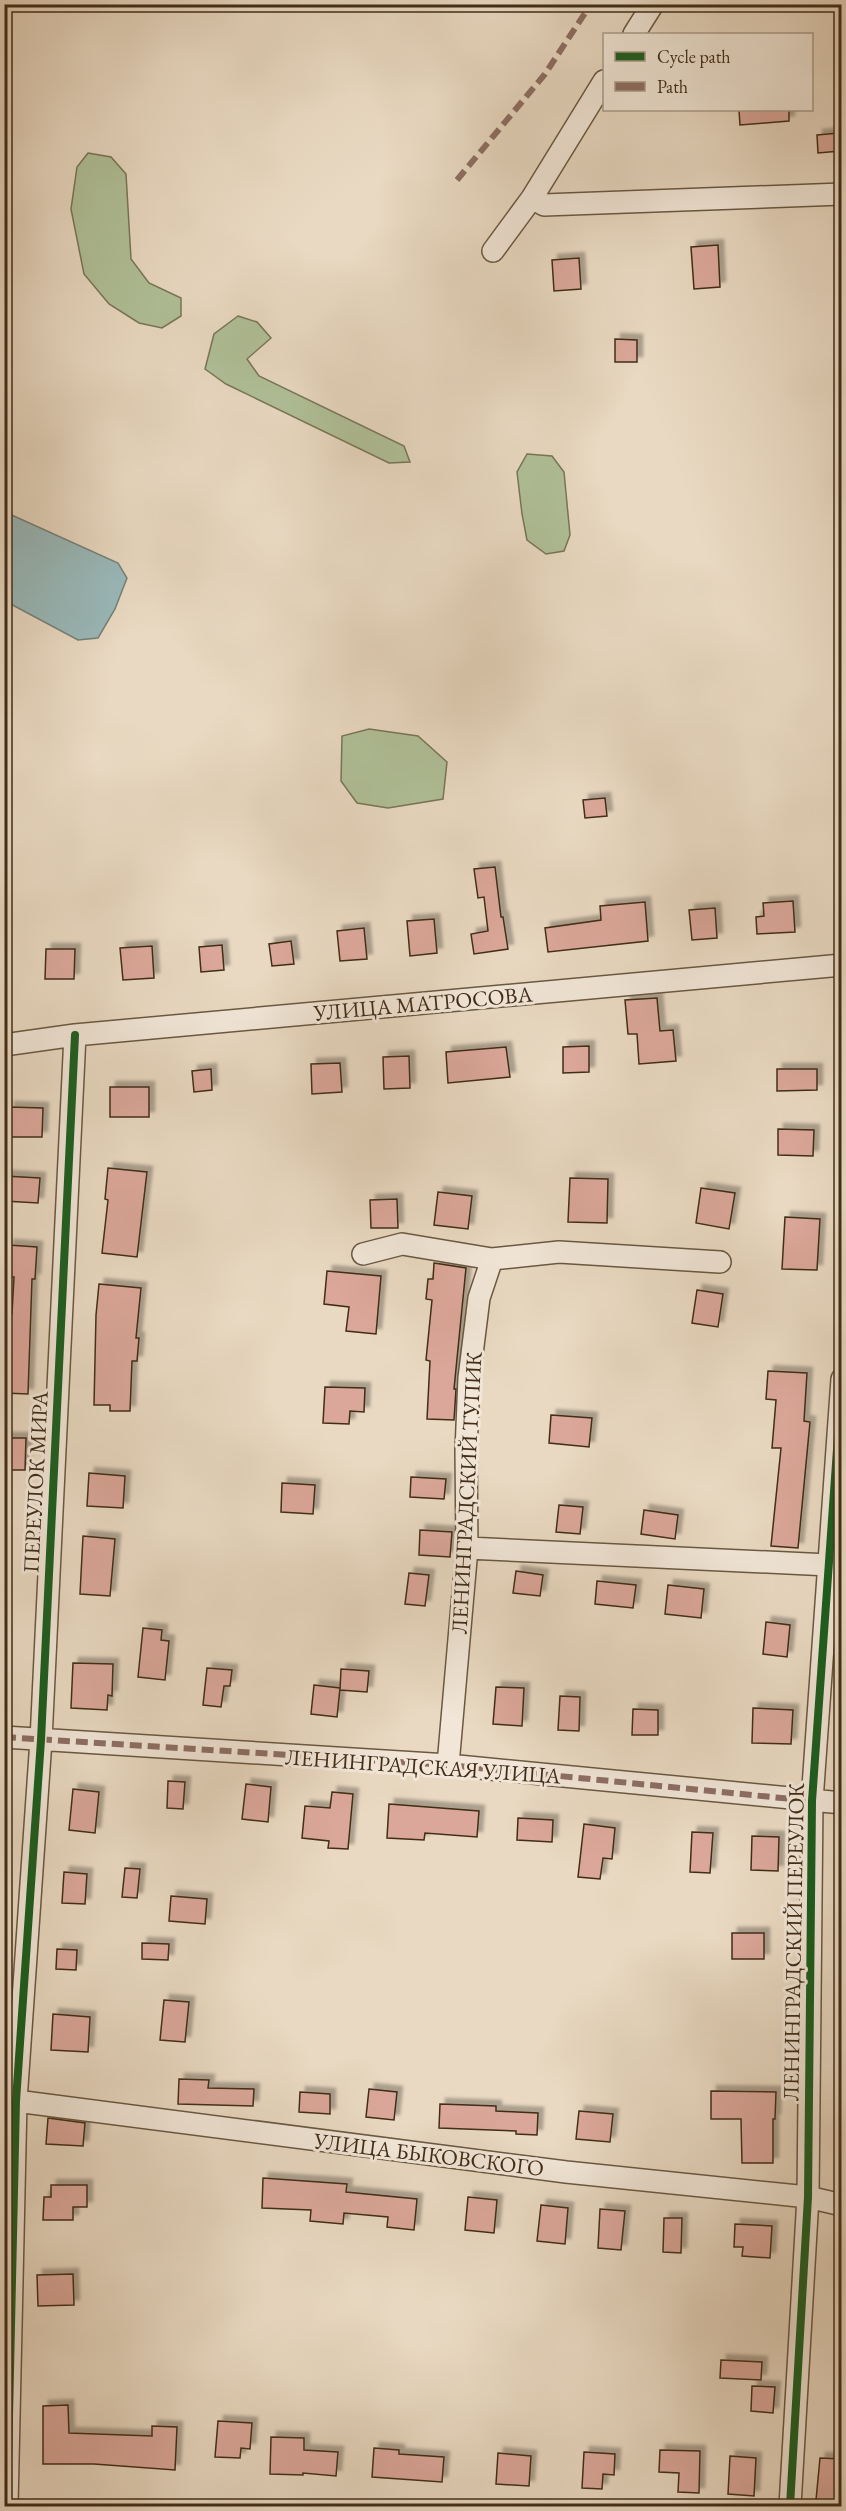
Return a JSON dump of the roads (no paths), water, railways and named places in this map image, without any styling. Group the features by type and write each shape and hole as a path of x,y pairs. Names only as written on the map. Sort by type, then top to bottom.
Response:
{"street":[{"path":"635,33 653,4"},
{"path":"493,251 532,198 603,83"},
{"path":"532,198 544,205 842,194"},
{"name":"УЛИЦА МАТРОСОВА","path":"4,1045 75,1035 842,965"},
{"name":"ПЕРЕУЛОК МИРА","path":"7,2506 10,2126 16,2101 41,1740 75,1035"},
{"path":"363,1254 402,1244 492,1259 559,1252 720,1262"},
{"name":"ЛЕНИНГРАДСКИЙ ТУПИК","path":"448,1765 467,1548 466,1450 469,1378 479,1298 492,1259"},
{"name":"ЛЕНИНГРАДСКИЙ ПЕРЕУЛОК","path":"790,2506 808,2197 812,1802 842,1379"},
{"path":"467,1548 829,1565"},
{"name":"ЛЕНИНГРАДСКАЯ УЛИЦА","path":"4,1737 448,1765 812,1802 842,1803"},
{"name":"УЛИЦА БЫКОВСКОГО","path":"16,2101 566,2172 808,2197 842,2205"}],"water":[{"path":"5,512 118,563 127,578 115,609 98,638 78,640 5,601"}]}
